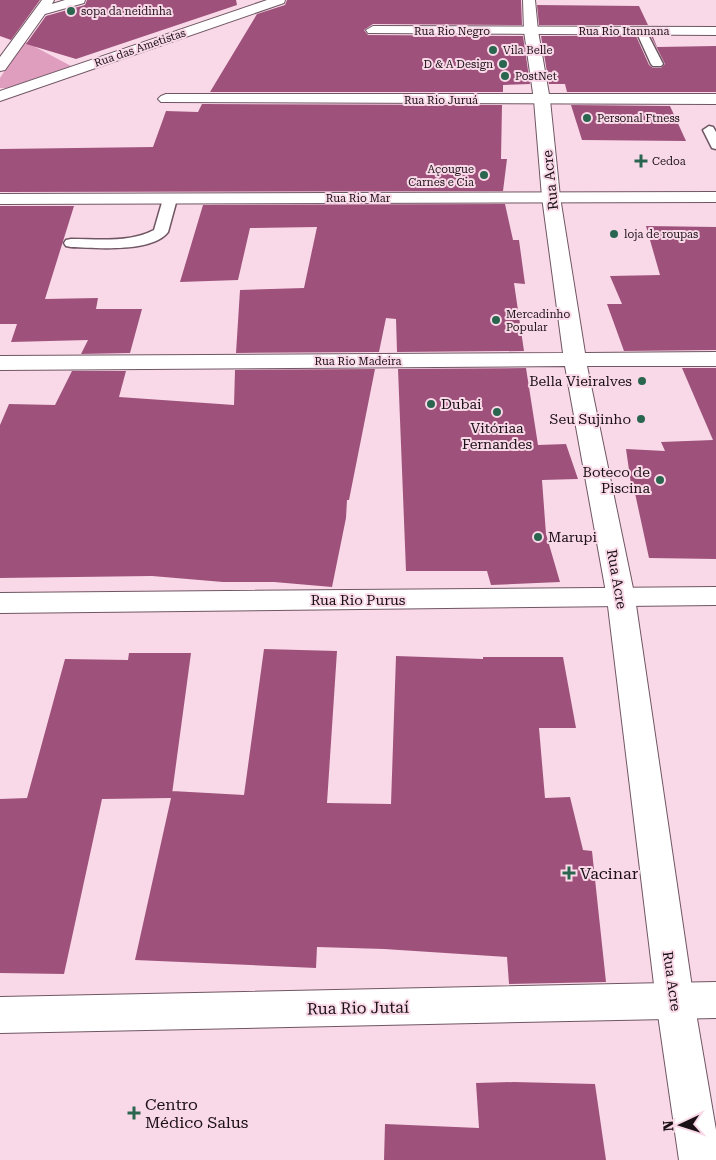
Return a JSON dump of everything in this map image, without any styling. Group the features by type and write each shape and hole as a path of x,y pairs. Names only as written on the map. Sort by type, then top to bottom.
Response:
{"street":[{"path":"0,67 44,6 78,0"},
{"name":"Rua das Ametistas","path":"0,96 279,0"},
{"name":"Rua Acre","path":"529,0 531,32 542,100 551,197 575,359 621,598 675,1001 700,1160"},
{"name":"Rua Rio Negro","path":"373,30 531,32"},
{"name":"Rua Rio Itannana","path":"531,32 716,31"},
{"name":"Rua Rio Juruá","path":"166,99 716,99"},
{"name":"Rua Rio Mar","path":"0,199 716,197"},
{"name":"Rua Rio Madeira","path":"0,363 716,359"},
{"name":"Rua Rio Purus","path":"0,603 716,596"},
{"name":"Rua Rio Jutaí","path":"0,1015 716,1000"}],"lane":[{"path":"641,31 657,64"},
{"path":"709,130 716,145"},
{"path":"70,243 124,242 150,239 161,232 170,199"}],"shaded area":[{"path":"24,41 71,66 7,88 0,88 0,78"}],"building":[{"path":"0,0 40,0 11,40 0,36"},
{"path":"87,0 236,0 237,5 76,59 26,44 46,16 85,5"},
{"path":"287,0 521,0 522,25 373,24 364,30 368,35 523,36 530,84 503,85 503,92 210,92 257,14 285,5"},
{"path":"537,5 639,6 648,25 539,25"},
{"path":"541,36 636,36 649,65 653,68 661,68 665,64 651,36 657,47 716,46 716,92 567,92 565,84 549,84"},
{"path":"202,104 502,105 501,159 507,159 503,191 0,192 0,149 153,147 166,111 198,112"},
{"path":"571,105 670,106 686,141 582,140"},
{"path":"505,204 513,240 519,240 525,284 514,283 524,351 397,352 396,319 386,318 379,352 236,353 240,290 304,288 317,227 250,228 238,280 180,282 203,205"},
{"path":"0,206 74,206 45,299 98,298 96,309 142,309 130,353 81,354 88,340 11,342 17,324 0,324"},
{"path":"646,226 716,227 716,350 624,351 607,304 622,304 610,276 660,275"},
{"path":"526,368 538,445 566,444 578,479 542,480 546,534 560,582 491,585 487,571 406,571 398,369"},
{"path":"682,368 716,368 716,559 649,558 633,484 631,484 626,449 665,451 661,442 713,440"},
{"path":"375,369 349,500 347,500 346,518 332,587 274,582 223,582 152,576 0,578 0,425 9,404 55,405 72,371 126,371 119,397 234,405 235,370"},
{"path":"264,649 337,651 327,803 391,804 396,656 483,659 483,657 563,657 576,728 539,728 545,798 570,797 583,850 592,851 606,982 509,984 507,957 384,949 317,947 316,968 135,960 171,798 102,799 64,974 0,973 0,799 27,798 65,659 128,660 129,653 191,653 172,791 244,795"},
{"path":"476,1083 595,1084 606,1160 384,1160 385,1124 479,1128"}],"place":[{"name":"sopa da neidinha","path":"71,11"},
{"name":"Vila Belle","path":"493,50"},
{"name":"D & A Design","path":"503,64"},
{"name":"PostNet","path":"505,76"},
{"name":"Personal Ftness","path":"587,118"},
{"name":"Cedoa","path":"641,161"},
{"name":"Açougue Carnes e Cia","path":"484,175"},
{"name":"loja de roupas","path":"614,234"},
{"name":"Mercadinho Popular","path":"496,320"},
{"name":"Bella Vieiralves","path":"642,381"},
{"name":"Dubai","path":"431,404"},
{"name":"Vitóriaa Fernandes","path":"497,412"},
{"name":"Seu Sujinho","path":"641,419"},
{"name":"Boteco de Piscina","path":"660,480"},
{"name":"Marupi","path":"538,537"},
{"name":"Vacinar","path":"569,873"},
{"name":"Centro Médico Salus","path":"134,1113"}]}
